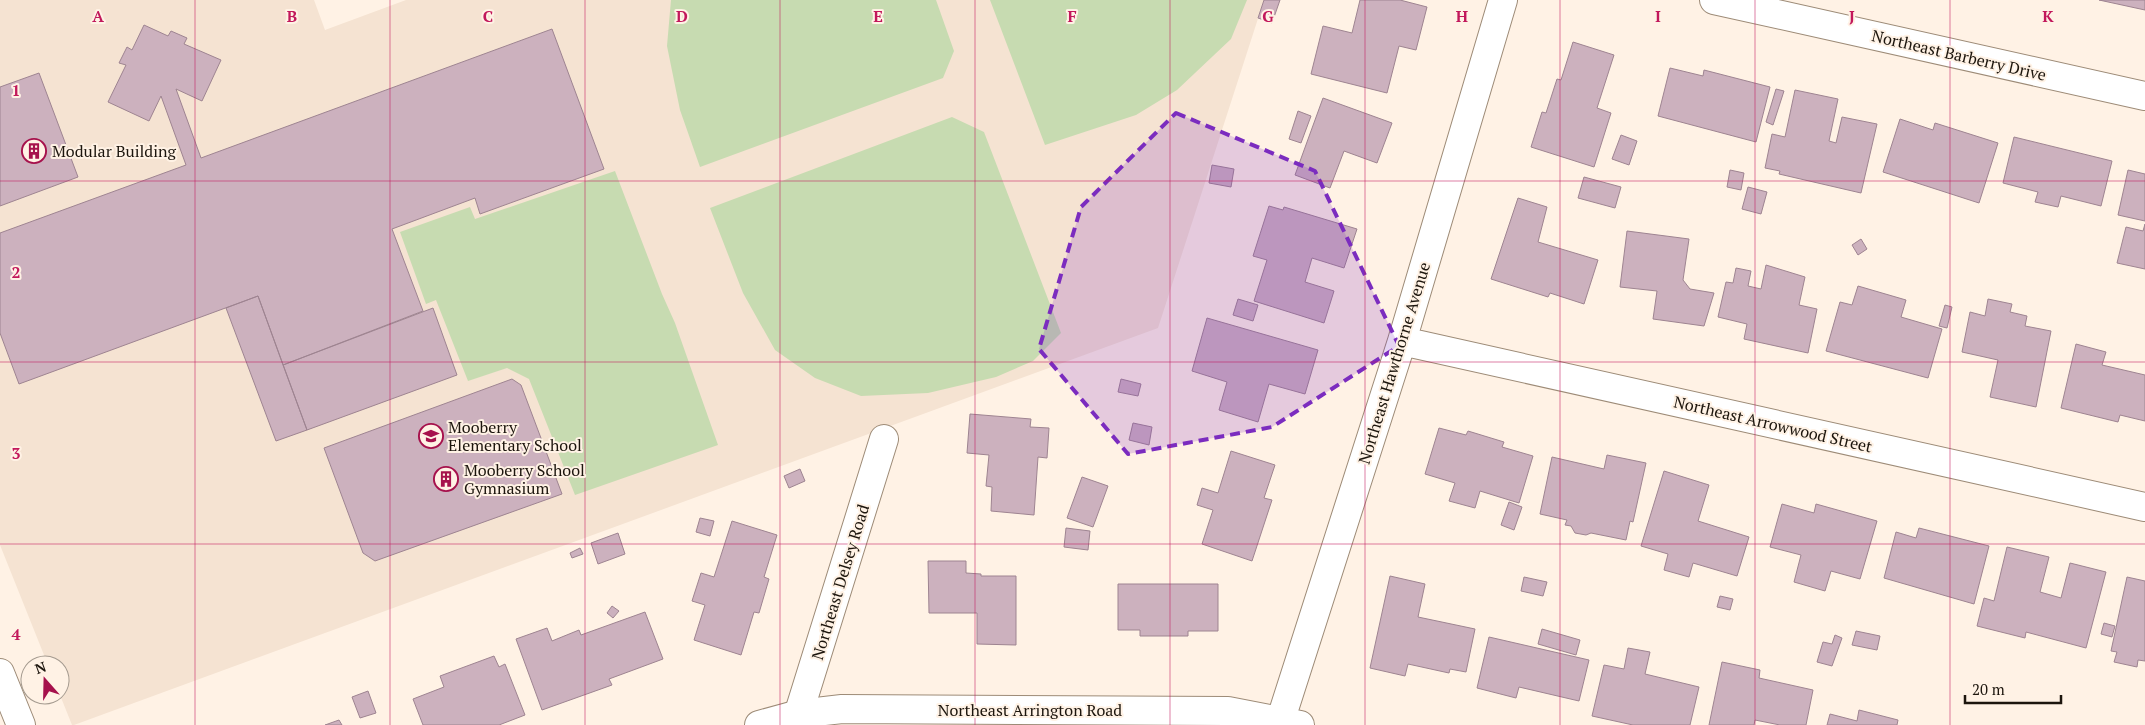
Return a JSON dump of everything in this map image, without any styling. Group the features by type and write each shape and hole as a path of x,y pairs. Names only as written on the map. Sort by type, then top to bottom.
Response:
{"street":[{"name":"Northeast Hawthorne Avenue","path":"1287,723 1503,0"},
{"name":"Northeast Barberry Drive","path":"1714,0 2145,96"},
{"name":"Northeast Arrowwood Street","path":"1402,342 2145,507"},
{"name":"Northeast Delsey Road","path":"797,719 884,439"},
{"path":"0,673 21,725"},
{"name":"Northeast Arrington Road","path":"759,725 842,709 1228,710 1287,723"}],"highlighted area":[{"path":"1176,113 1315,171 1399,346 1272,427 1128,454 1039,349 1081,207"}],"shaded area":[{"name":"Mooberry Elementary School","path":"0,0 314,0 325,30 406,0 1264,0 1158,328 74,725 72,725 64,705 70,705 70,655 44,655 0,545"}],"green space":[{"path":"671,0 936,0 954,51 943,78 700,167 680,110 667,46"},
{"path":"990,0 1247,0 1231,39 1177,90 1136,115 1045,145"},
{"path":"952,117 984,132 1061,333 1033,361 996,377 928,393 861,396 815,378 775,350 743,293 710,208"},
{"path":"615,171 675,323 718,445 575,495 529,379 507,368 468,381 436,300 426,304 400,232 470,207 475,219"}],"building":[{"path":"1264,0 1280,0 1272,23 1258,18"},
{"path":"1360,0 1400,0 1427,7 1416,50 1399,46 1387,93 1311,74 1323,26 1352,33"},
{"path":"2099,0 2145,0 2145,10"},
{"path":"144,25 168,36 171,31 187,38 184,44 221,60 202,101 176,89 201,158 552,29 604,169 480,214 475,198 392,229 423,311 283,365 258,296 19,384 0,333 0,233 186,165 161,96 149,121 108,102 126,65 119,63 127,47 132,50"},
{"path":"1573,42 1614,55 1597,108 1611,113 1594,167 1531,147 1542,112 1546,113 1557,79 1561,80"},
{"path":"1670,68 1703,76 1704,70 1770,87 1756,142 1658,116"},
{"name":"Modular Building","path":"39,73 78,177 0,206 0,87"},
{"path":"1776,89 1784,91 1773,125 1766,122"},
{"path":"1795,90 1838,99 1829,141 1836,143 1842,117 1877,124 1861,193 1779,174 1780,171 1765,168 1772,134 1785,137"},
{"path":"1323,98 1392,123 1377,163 1344,151 1330,188 1295,175"},
{"path":"1298,111 1311,116 1301,143 1289,139"},
{"path":"1900,119 1933,130 1935,123 1998,143 1979,203 1883,172"},
{"path":"1621,135 1637,141 1629,165 1612,159"},
{"path":"2014,137 2112,161 2101,206 2061,196 2058,207 2035,202 2038,192 2003,183"},
{"path":"1212,165 1234,169 1231,187 1209,183"},
{"path":"1730,170 1744,173 1741,190 1727,187"},
{"path":"2128,170 2145,174 2145,221 2118,215"},
{"path":"1584,177 1621,187 1615,208 1578,198"},
{"path":"1748,187 1767,192 1761,214 1742,209"},
{"path":"1518,198 1547,207 1538,242 1598,260 1584,304 1550,293 1548,297 1491,279"},
{"path":"1269,206 1283,210 1284,207 1357,229 1344,268 1312,258 1305,282 1334,291 1324,323 1254,301 1267,260 1253,256"},
{"path":"2145,224 2145,269 2117,263 2126,227 2143,231"},
{"path":"1627,231 1689,239 1683,280 1690,289 1714,293 1704,326 1653,319 1657,291 1620,287"},
{"path":"1861,239 1867,249 1858,255 1852,245"},
{"path":"1766,265 1805,277 1799,305 1817,309 1808,353 1744,339 1747,324 1718,317 1726,282 1733,283 1736,268 1751,271 1748,286 1761,289"},
{"path":"1858,286 1906,300 1901,317 1942,329 1928,378 1826,351 1840,302 1852,305"},
{"path":"258,296 307,430 276,441 226,308"},
{"path":"1238,299 1258,305 1253,321 1233,315"},
{"path":"1988,299 2012,304 2010,312 2027,316 2025,326 2051,331 2036,407 1990,397 1998,360 1962,352 1970,312 1985,316"},
{"path":"1945,305 1952,307 1947,328 1939,326"},
{"path":"433,308 457,375 307,430 283,365"},
{"path":"1207,318 1318,350 1305,394 1269,384 1258,422 1219,410 1227,382 1192,371"},
{"path":"2076,344 2106,352 2102,365 2145,375 2145,421 2120,415 2118,422 2061,408"},
{"name":"Mooberry School Gymnasium","path":"512,379 521,385 562,494 375,561 363,553 324,448"},
{"path":"1121,379 1141,384 1138,396 1118,392"},
{"path":"970,414 1031,419 1030,427 1049,428 1047,458 1038,457 1034,515 991,511 992,487 986,486 989,455 967,453"},
{"path":"1133,423 1152,427 1149,445 1129,440"},
{"path":"1439,428 1466,435 1468,431 1504,442 1502,447 1533,456 1519,503 1480,491 1475,508 1449,501 1455,483 1425,474"},
{"path":"1231,451 1275,465 1264,498 1272,500 1252,561 1202,544 1213,510 1197,505 1202,488 1218,493"},
{"path":"1607,455 1646,463 1633,522 1630,521 1626,540 1591,533 1586,535 1575,533 1571,526 1565,525 1567,520 1540,514 1552,457 1604,469"},
{"path":"800,469 805,481 789,488 784,476"},
{"path":"1664,471 1709,485 1698,521 1749,537 1737,576 1693,563 1689,577 1664,570 1668,554 1641,546"},
{"path":"1082,477 1108,486 1093,527 1067,518"},
{"path":"1509,502 1522,507 1514,530 1501,525"},
{"path":"1782,504 1814,513 1816,504 1877,521 1860,579 1831,571 1825,591 1794,582 1801,555 1770,547"},
{"path":"700,518 714,521 710,536 696,532"},
{"path":"732,521 777,535 764,577 769,579 759,613 754,612 741,655 694,640 705,605 692,601 701,573 714,577"},
{"path":"1066,528 1090,531 1088,550 1064,547"},
{"path":"1919,528 1989,546 1974,604 1884,578 1896,532 1916,538"},
{"path":"618,533 625,554 598,564 591,543"},
{"path":"2007,547 2049,557 2040,592 2061,598 2070,563 2106,572 2086,648 2026,632 2025,638 1977,626 1984,598 1994,601"},
{"path":"580,548 583,554 572,558 570,553"},
{"path":"928,561 966,561 966,573 981,574 981,576 1016,576 1016,645 977,644 977,613 929,613"},
{"path":"1390,576 1425,584 1418,617 1475,629 1466,672 1450,669 1449,673 1408,664 1405,676 1370,668"},
{"path":"1524,577 1547,582 1543,596 1521,591"},
{"path":"2127,577 2145,581 2145,661 2138,660 2137,667 2114,662 2117,652 2111,651"},
{"path":"1118,584 1218,584 1218,631 1188,631 1188,636 1140,636 1140,630 1118,630"},
{"path":"1720,596 1733,599 1730,610 1717,607"},
{"path":"612,606 619,611 613,618 607,613"},
{"path":"645,612 663,659 609,679 612,685 542,710 516,639 547,628 552,641 579,630 581,635"},
{"path":"2104,623 2115,626 2112,637 2101,634"},
{"path":"1542,629 1580,640 1576,655 1538,644"},
{"path":"1856,631 1880,636 1877,650 1852,645"},
{"path":"1835,635 1842,638 1832,666 1817,662 1823,642 1832,644"},
{"path":"1489,637 1589,660 1579,701 1519,687 1516,698 1477,688"},
{"path":"1628,648 1650,652 1645,674 1699,687 1690,725 1633,725 1592,716 1604,665 1624,669"},
{"path":"494,656 499,667 505,664 525,715 499,725 423,725 413,699 444,687 440,676"},
{"path":"1722,662 1760,670 1759,678 1813,690 1806,725 1780,725 1755,720 1754,725 1709,725"},
{"path":"368,691 376,713 360,718 352,697"},
{"path":"1859,710 1898,720 1897,725 1827,725 1830,714 1857,721"},
{"path":"339,720 342,725 325,725"}],"place":[{"name":"Modular Building","path":"34,151"},
{"name":"Mooberry Elementary School","path":"431,436"},
{"name":"Mooberry School Gymnasium","path":"446,479"}]}
